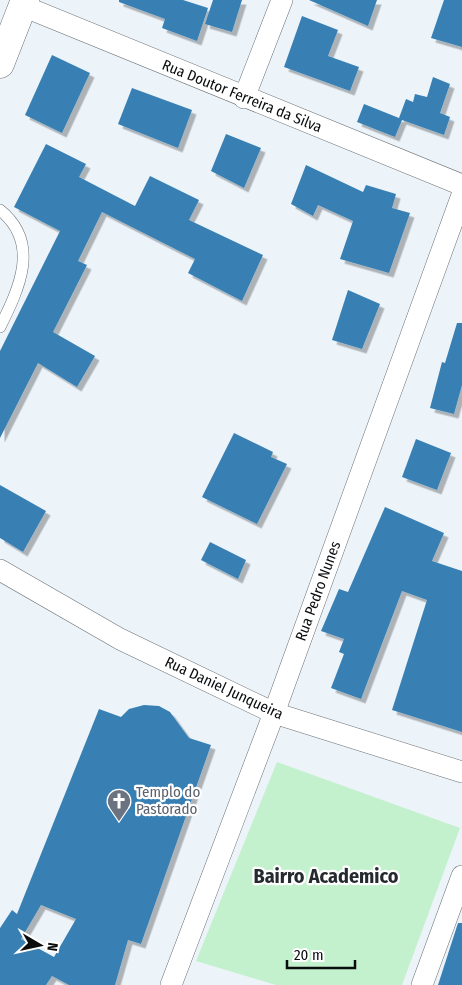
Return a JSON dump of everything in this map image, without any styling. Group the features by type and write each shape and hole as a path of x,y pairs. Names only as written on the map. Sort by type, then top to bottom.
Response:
{"street":[{"path":"244,98 282,0"},
{"path":"0,64 24,3"},
{"name":"Rua Doutor Ferreira da Silva","path":"24,3 244,98 462,185"},
{"name":"Rua Pedro Nunes","path":"177,984 462,195"},
{"name":"Rua Daniel Junqueira","path":"0,570 120,638 274,713 462,772"},
{"path":"422,985 462,876"}],"lane":[{"path":"0,210 20,232 24,264 17,293 0,327"}],"green space":[{"path":"277,762 460,828 402,985 276,985 196,961"}],"building":[{"path":"119,0 183,0 208,8 197,41 162,28 165,19 119,2"},
{"path":"213,0 242,0 232,32 205,24"},
{"path":"309,0 377,0 368,26"},
{"path":"444,0 462,0 462,47 431,38"},
{"path":"302,16 338,30 328,56 359,67 350,91 284,67"},
{"path":"52,55 90,73 62,133 25,115"},
{"path":"433,77 450,84 440,113 450,117 444,135 402,120 395,137 357,122 364,104 399,118 406,99 413,102 415,94 427,97"},
{"path":"132,88 192,110 178,148 118,124"},
{"path":"226,134 261,148 244,188 211,171"},
{"path":"46,144 86,164 79,177 135,206 150,176 199,200 189,220 263,255 242,301 188,273 195,259 102,212 78,261 87,265 53,332 95,356 77,387 38,363 0,438 0,351 60,231 14,207"},
{"path":"306,165 363,192 366,185 396,194 392,208 410,213 389,273 340,259 353,221 318,205 313,216 291,204"},
{"path":"348,290 380,304 362,349 332,340"},
{"path":"457,323 462,323 462,385 454,414 430,408 442,362 445,363"},
{"path":"234,433 273,452 271,457 287,464 257,524 202,497"},
{"path":"416,439 451,453 437,490 402,477"},
{"path":"0,485 46,511 23,552 0,538"},
{"path":"385,507 444,533 432,561 462,571 462,732 392,710 427,600 402,591 361,699 331,688 344,654 339,652 344,639 321,631 339,589 348,592"},
{"path":"210,542 246,560 238,579 201,560"},
{"name":"Templo do Pastorado","path":"144,705 159,706 170,712 189,738 211,745 141,944 128,940 115,985 69,985 52,976 46,985 0,985 0,928 12,910 17,914 99,709 121,717 129,709","holes":["41,905 76,919 54,957 21,939"]},
{"path":"458,923 462,923 462,985 438,985"}],"place":[{"name":"Templo do Pastorado","path":"119,822"}],"district":[{"name":"Bairro Academico","path":"326,876"}]}
